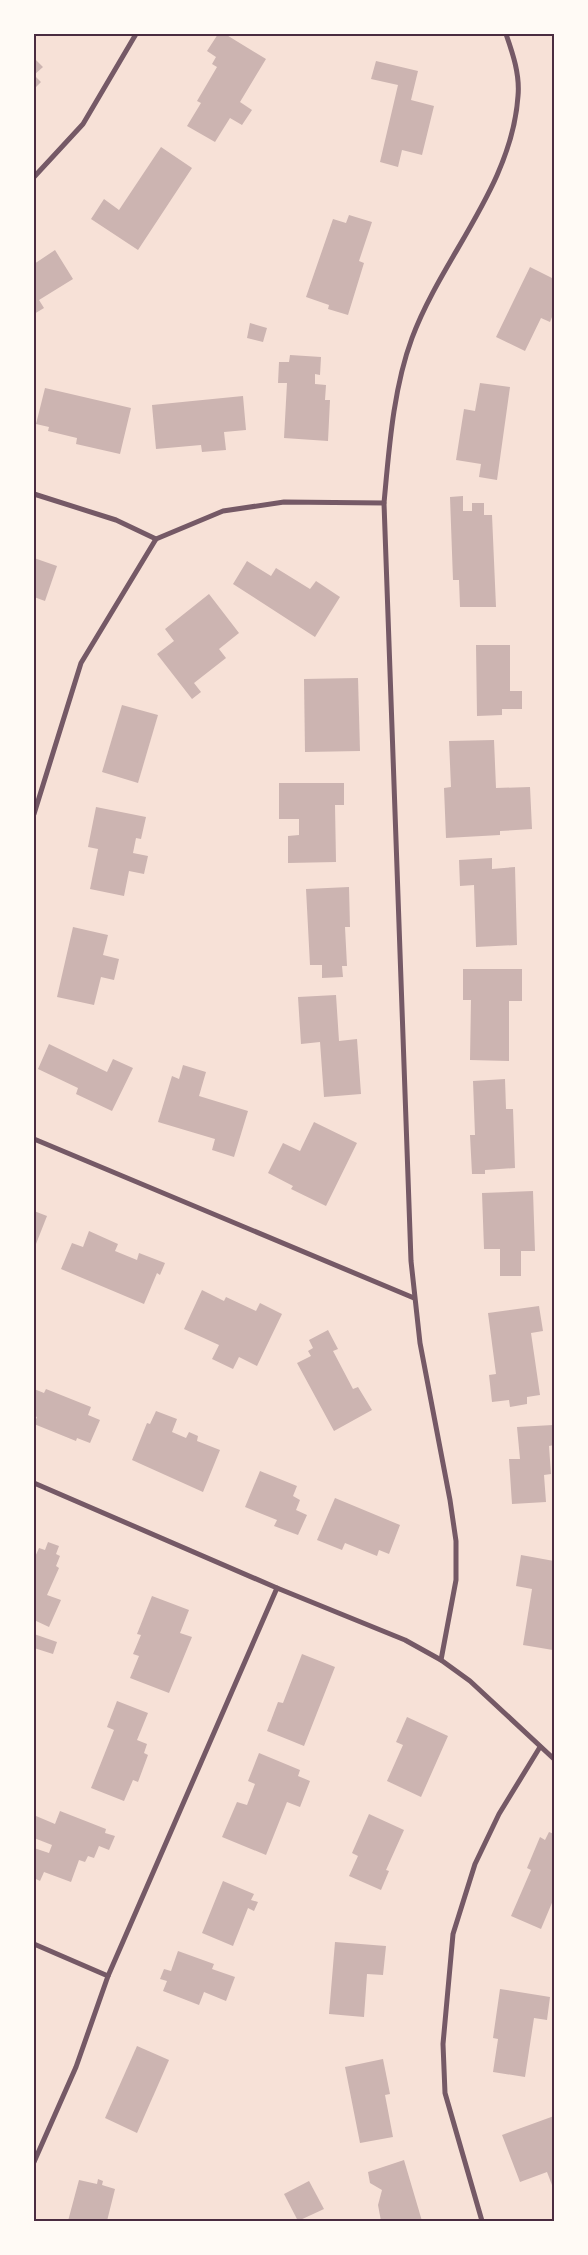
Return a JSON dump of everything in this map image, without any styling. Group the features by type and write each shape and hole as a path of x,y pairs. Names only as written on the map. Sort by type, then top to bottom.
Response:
{"street":[{"path":"34,177 83,124 135,34"},
{"path":"441,1660 456,1580 456,1540 421,1352 414,1298 408,1193 384,503 391,436 411,340 428,301 500,169 512,130 518,96 515,60 506,34"},
{"path":"34,494 116,520 156,538"},
{"path":"34,814 80,663 156,538 224,511 250,507 284,502 384,503"},
{"path":"34,1139 414,1298"},
{"path":"34,1483 277,1588 405,1640 441,1660 470,1682 554,1759"},
{"path":"34,2162 76,2067 108,1976 277,1588"},
{"path":"482,2221 445,2093 443,2044 453,1934 475,1864 499,1814 540,1747"},
{"path":"34,1944 108,1976"}],"building":[{"path":"218,34 225,34 266,59 240,102 252,110 242,125 230,118 215,142 187,126 201,103 197,101 217,67 212,64 216,57 207,51"},
{"path":"34,58 43,67 34,75"},
{"path":"376,61 418,71 411,100 434,106 422,155 402,150 398,167 380,162 398,85 371,79"},
{"path":"34,75 41,82 34,89"},
{"path":"161,147 192,168 138,250 91,219 104,199 119,210"},
{"path":"349,215 372,222 359,261 364,263 348,315 328,309 329,305 306,297 333,219 346,223"},
{"path":"55,250 73,279 39,300 44,308 34,314 34,264"},
{"path":"530,267 554,279 554,312 550,322 541,318 525,351 496,337"},
{"path":"250,323 267,328 263,342 247,338"},
{"path":"290,355 321,357 320,375 315,374 315,384 326,385 325,400 330,400 328,441 284,438 287,383 278,383 279,362 289,362"},
{"path":"480,383 510,387 497,480 479,477 481,464 456,460 464,409 475,411"},
{"path":"45,388 131,408 120,454 76,444 77,438 48,431 49,427 36,424"},
{"path":"243,396 246,430 224,432 226,450 202,452 201,445 156,449 152,405"},
{"path":"463,496 463,511 472,511 472,503 484,503 484,515 492,515 496,607 460,607 459,580 453,580 450,497"},
{"path":"34,558 57,566 45,601 34,597"},
{"path":"247,561 271,576 276,568 310,589 316,581 340,597 315,637 233,584"},
{"path":"209,594 239,633 219,649 226,658 194,683 201,692 192,699 157,654 174,641 165,629"},
{"path":"476,645 510,645 510,691 522,691 522,709 502,709 502,715 477,716"},
{"path":"358,678 360,751 305,752 304,679"},
{"path":"122,705 158,715 138,783 102,772"},
{"path":"494,740 496,788 530,787 532,829 500,831 500,835 446,838 444,788 451,787 449,741"},
{"path":"279,783 344,783 344,805 335,805 336,862 288,863 288,836 299,835 299,819 279,819"},
{"path":"96,807 146,817 141,839 136,838 133,853 148,856 144,874 129,871 124,896 90,889 98,849 88,847"},
{"path":"492,858 492,869 515,867 517,945 476,947 474,885 460,886 459,860"},
{"path":"349,887 350,927 345,927 347,966 342,966 343,977 322,978 322,965 310,965 306,889"},
{"path":"73,927 108,935 103,955 119,959 114,980 101,977 94,1005 57,997"},
{"path":"463,969 522,969 522,1001 509,1001 509,1061 470,1060 471,1000 463,1000"},
{"path":"336,995 339,1041 357,1039 361,1094 324,1097 320,1042 301,1044 298,997"},
{"path":"49,1044 107,1072 113,1059 133,1068 112,1111 76,1094 78,1088 38,1069"},
{"path":"183,1065 206,1072 199,1096 248,1111 234,1157 212,1150 215,1139 158,1122 172,1076 179,1079"},
{"path":"505,1079 506,1109 513,1109 515,1168 485,1170 485,1174 472,1174 470,1135 475,1135 473,1081"},
{"path":"314,1122 357,1143 326,1206 291,1189 293,1186 268,1173 283,1143 300,1151"},
{"path":"533,1191 535,1251 521,1251 521,1276 500,1276 500,1249 484,1249 482,1193"},
{"path":"34,1211 47,1216 34,1249"},
{"path":"89,1231 118,1244 115,1251 137,1260 139,1253 165,1263 160,1275 157,1273 144,1304 61,1269 72,1243 83,1247"},
{"path":"202,1290 224,1301 226,1297 256,1311 260,1303 282,1314 257,1366 239,1357 233,1369 212,1359 219,1345 184,1329"},
{"path":"539,1306 543,1331 531,1333 540,1395 527,1397 527,1404 510,1407 509,1400 492,1402 489,1375 496,1374 488,1313"},
{"path":"328,1330 338,1349 333,1351 353,1389 358,1387 372,1410 334,1431 297,1363 311,1356 308,1351 313,1348 309,1340"},
{"path":"34,1389 44,1393 46,1389 91,1407 88,1415 100,1420 90,1443 77,1438 76,1441 34,1424 37,1417 34,1416"},
{"path":"156,1411 177,1419 172,1432 186,1438 189,1432 198,1436 197,1441 220,1450 203,1492 132,1460 147,1423 150,1424"},
{"path":"553,1425 554,1445 549,1446 551,1474 544,1475 546,1502 512,1504 509,1459 520,1459 517,1427"},
{"path":"260,1471 297,1486 293,1496 300,1500 296,1510 307,1515 298,1535 274,1526 277,1520 245,1507"},
{"path":"335,1498 400,1525 389,1554 379,1550 377,1556 345,1543 342,1550 317,1540"},
{"path":"48,1542 59,1546 56,1554 60,1556 56,1566 59,1568 47,1595 61,1600 49,1627 34,1620 34,1557 39,1548 45,1550"},
{"path":"521,1555 554,1561 553,1650 523,1645 532,1589 516,1586"},
{"path":"152,1596 189,1610 180,1633 192,1637 169,1693 130,1678 139,1656 133,1654 141,1635 137,1634"},
{"path":"34,1634 57,1642 53,1654 34,1648"},
{"path":"302,1654 335,1667 304,1746 267,1731 278,1702 283,1703"},
{"path":"117,1701 148,1713 137,1740 147,1744 144,1753 148,1755 138,1782 133,1780 124,1801 91,1788 114,1730 107,1727"},
{"path":"407,1717 448,1736 421,1797 387,1781 403,1745 396,1742"},
{"path":"259,1753 300,1770 298,1776 310,1781 300,1807 287,1802 266,1855 222,1837 237,1802 247,1805 255,1784 248,1781"},
{"path":"60,1811 106,1829 105,1833 115,1836 109,1850 99,1846 94,1858 88,1856 85,1862 79,1860 71,1882 44,1872 40,1881 34,1878 34,1848 49,1853 52,1845 34,1838 34,1821 36,1816 55,1824"},
{"path":"369,1814 404,1830 386,1870 389,1871 381,1890 349,1876 358,1856 352,1853"},
{"path":"549,1832 554,1834 554,1898 541,1929 511,1916 531,1870 527,1868 540,1837 545,1840"},
{"path":"223,1881 254,1894 251,1900 258,1902 254,1911 248,1908 233,1946 202,1933"},
{"path":"335,1942 386,1946 383,1975 367,1974 364,2017 329,2014"},
{"path":"178,1951 214,1964 212,1969 235,1977 226,2001 204,1992 199,2005 163,1991 167,1981 160,1979 164,1969 171,1971"},
{"path":"500,1989 550,1997 547,2020 534,2018 525,2077 493,2072 498,2039 493,2038"},
{"path":"137,2046 169,2060 137,2133 105,2118"},
{"path":"383,2059 390,2094 385,2095 393,2137 360,2143 345,2067"},
{"path":"554,2116 554,2184 552,2185 547,2172 520,2182 502,2135"},
{"path":"404,2160 422,2221 381,2221 378,2205 382,2190 370,2183 368,2172"},
{"path":"98,2179 103,2181 102,2185 115,2189 107,2221 68,2221 79,2180 97,2184"},
{"path":"309,2181 324,2209 298,2221 284,2194"}]}
